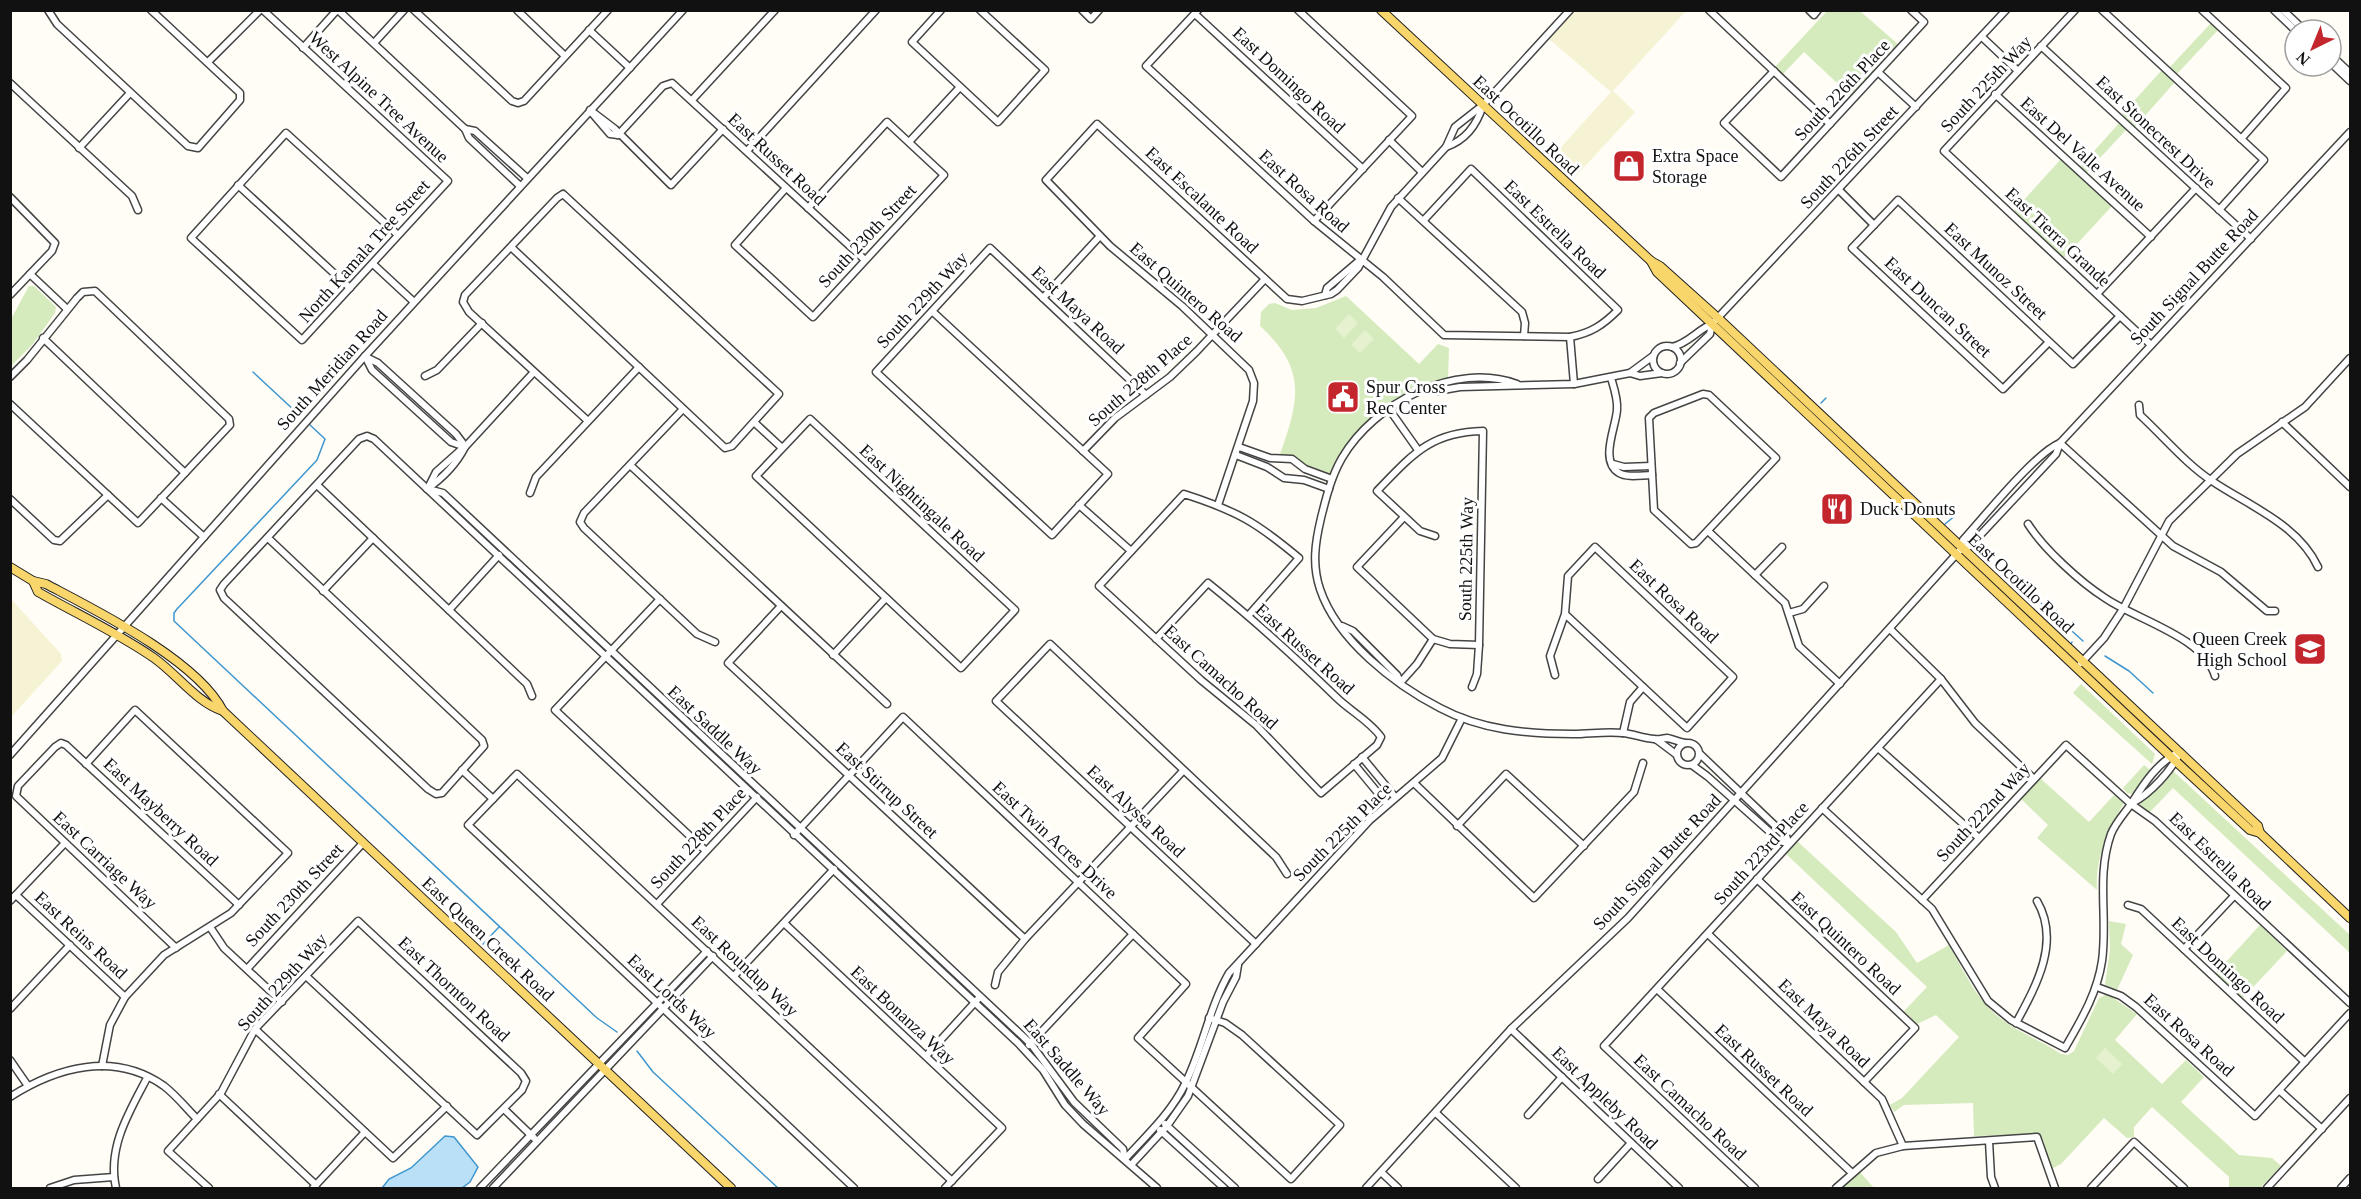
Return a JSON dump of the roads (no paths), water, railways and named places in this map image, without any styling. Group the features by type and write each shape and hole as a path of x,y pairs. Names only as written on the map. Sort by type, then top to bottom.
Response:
{"main road":[{"name":"East Ocotillo Road","path":"1381,10 1651,261 1660,266 1718,318 1962,548 2173,759 2250,830 2260,833 2350,918"},
{"name":"East Ocotillo Road","path":"1651,261 1657,272 1956,555 2180,752 2258,826 2260,833"},
{"path":"10,567 33,581"},
{"name":"East Queen Creek Road","path":"33,581 46,584 126,626 179,665 216,698 223,711 731,1188"},
{"name":"East Queen Creek Road","path":"33,581 38,592 119,635 158,661 207,706 223,711"}],"street":[{"path":"48,10 57,24 130,93 193,148 198,148 240,100 240,93 151,10"},
{"path":"208,62 262,10"},
{"name":"West Alpine Tree Avenue","path":"262,10 448,181"},
{"path":"303,48 338,10 465,129 469,138 520,186"},
{"path":"374,43 404,10"},
{"path":"414,10 518,104 524,101 608,10"},
{"path":"517,10 566,56"},
{"name":"South Meridian Road","path":"10,755 365,356 683,10"},
{"path":"692,100 775,10"},
{"path":"747,151 876,10"},
{"path":"941,10 912,42 998,122 1045,70 980,10"},
{"path":"1082,10 1091,19 1099,10"},
{"path":"1298,10 1412,116 1314,221"},
{"path":"1360,260 1398,198 1446,147 1455,127 1483,105 1570,10"},
{"path":"1709,10 1830,124"},
{"name":"South 226th Place","path":"1774,71 1724,123 1781,177 1924,22 1911,10"},
{"name":"South 226th Street","path":"1712,324 2006,10"},
{"name":"South 225th Way","path":"1944,151 2075,10"},
{"path":"2102,10 2264,160 2219,210"},
{"path":"2110,18 2117,10"},
{"path":"2202,10 2286,88 2241,139"},
{"name":"East Rosa Road","path":"1196,12 1146,66 1314,221 1383,277 1444,335 1524,336"},
{"name":"East Domingo Road","path":"1196,12 1362,169"},
{"path":"590,30 630,68"},
{"name":"East Del Valle Avenue","path":"1982,37 2018,71"},
{"name":"East Stonecrest Drive","path":"2041,46 2251,239"},
{"path":"1878,73 1916,107"},
{"path":"10,83 132,196 138,210"},
{"name":"East Russet Road","path":"618,135 667,83 672,83 865,260"},
{"path":"808,208 887,122 909,142 960,87"},
{"path":"79,148 130,93"},
{"name":"East Del Valle Avenue","path":"1995,94 2151,237"},
{"path":"1446,147 1455,144 1468,133 1479,119 1483,105"},
{"path":"590,111 604,120 671,185 723,129"},
{"name":"East Quintero Road","path":"1097,124 1046,180 1100,236 1213,335 1249,370 1254,383 1253,401 1218,505"},
{"name":"East Escalante Road","path":"1097,124 1287,299 1302,301 1325,295 1327,288 1339,283 1360,260"},
{"path":"465,129 475,132 527,178"},
{"name":"South Signal Butte Road","path":"1366,1188 1511,1029 1628,918 1962,548 1970,546 2056,454 2060,443 2350,132"},
{"path":"350,288 238,185 286,133 398,235"},
{"path":"1389,140 1422,172"},
{"name":"South 230th Street","path":"786,188 735,245 813,317 944,175 909,142"},
{"name":"East Tierra Grande","path":"1944,151 2151,345"},
{"name":"East Estrella Road","path":"1424,220 1471,170 1618,310 1602,326 1570,337"},
{"name":"North Kamala Tree Street","path":"238,185 191,238 302,340 448,181"},
{"path":"2097,294 2196,188"},
{"path":"1839,190 1874,225"},
{"path":"511,247 725,448 732,446 777,399 779,394 569,197 563,194 557,198 465,295 463,302 482,323 588,422"},
{"path":"10,197 55,243 52,251 10,295"},
{"path":"1398,198 1522,312 1525,323 1524,336 1570,337 1574,384"},
{"name":"East Munoz Street","path":"1874,225 1898,200 2073,364 2120,316"},
{"name":"East Duncan Street","path":"1874,225 1852,248 2003,389 2049,342"},
{"path":"1043,298 1100,236"},
{"name":"East Maya Road","path":"990,248 1146,395"},
{"name":"South 229th Way","path":"990,248 876,372 1052,535 1079,505"},
{"path":"372,264 414,302"},
{"path":"30,274 68,309"},
{"name":"South 228th Place","path":"1083,451 1115,418 1170,377 1265,279"},
{"path":"10,377 76,297 88,290 101,295 114,312 229,419 227,429 138,523 10,404"},
{"path":"932,311 1108,474 1079,505 1131,551 1184,494 1218,505 1257,523 1299,558 1248,616"},
{"path":"425,376 437,370 482,323"},
{"path":"1712,324 1704,327 1690,341 1672,347 1661,347 1630,373 1574,384 1517,384 1506,380 1462,380 1435,384 1389,409 1357,437 1331,484 1316,540 1315,571 1320,591 1348,637 1392,679 1442,709 1462,718 1499,729 1527,732 1623,733 1657,740 1666,738 1695,745 1700,754 1786,836 1789,844"},
{"path":"1630,373 1640,376 1673,372 1710,334 1712,324"},
{"path":"43,338 185,473"},
{"path":"1672,347 1679,354 1680,363"},
{"path":"365,356 372,370 451,442 465,447"},
{"path":"1653,356 1656,368 1662,373"},
{"path":"2080,664 2123,609 2169,521 2237,454 2305,407 2350,358"},
{"path":"530,493 536,477 639,367"},
{"path":"427,489 453,467 465,447 534,372"},
{"path":"1611,378 1617,402 1611,438 1613,464 1616,471 1623,475 1652,475"},
{"path":"1703,394 1709,395 1776,458 1693,544 1655,511 1652,475 1650,416 1703,394"},
{"path":"2139,405 2140,415 2210,480 2280,523 2311,552 2318,567"},
{"path":"683,409 584,513 580,522 697,634 715,642"},
{"path":"1389,409 1418,450 1377,491 1420,531 1435,536"},
{"name":"East Nightingale Road","path":"782,448 810,419 1015,610 961,668 886,598"},
{"path":"2282,422 2350,487"},
{"path":"755,423 782,448 756,476 886,598 833,655"},
{"name":"South 225th Way","path":"1418,450 1440,437 1462,432 1483,431 1479,645 1477,674 1472,687"},
{"name":"East Saddle Way","path":"317,485 359,439 367,436 374,439 498,557 800,829 836,868 978,1000 1031,1044 1074,1102 1123,1149 1125,1159"},
{"path":"2060,443 2173,546 2221,572 2266,611 2275,611"},
{"path":"1239,447 1282,460 1292,459 1298,465 1331,484"},
{"path":"1236,455 1284,478 1331,484"},
{"path":"1279,474 1278,464 1282,460"},
{"path":"1613,464 1624,467 1652,466"},
{"path":"630,465 886,704"},
{"path":"1293,478 1298,471 1298,465"},
{"path":"268,538 482,740 484,746 442,792 436,794 225,598 220,590 224,584 317,485 527,684 532,696"},
{"name":"East Saddle Way","path":"427,489 443,493 755,799 794,835 836,868"},
{"path":"10,499 54,540 60,541 108,495"},
{"path":"161,498 204,537"},
{"path":"1404,517 1357,567 1434,639 1450,644 1479,645"},
{"path":"2028,524 2036,535 2091,588 2123,609 2187,642 2212,664 2216,676"},
{"path":"1708,531 1785,603 1800,648 1840,684"},
{"path":"323,591 373,538"},
{"path":"1755,575 1782,547"},
{"name":"East Rosa Road","path":"1565,614 1568,576 1595,548 1733,677 1687,728 1643,687"},
{"path":"449,610 504,551"},
{"name":"East Camacho Road","path":"1131,551 1099,586 1156,639 1256,725 1283,756 1321,793 1354,764"},
{"name":"East Russet Road","path":"1156,639 1208,583 1295,657 1352,712 1375,729 1381,737 1377,745 1362,757"},
{"path":"1789,613 1803,609 1824,586"},
{"path":"660,598 555,710 706,851"},
{"name":"East Stirrup Street","path":"781,606 728,663 1025,939"},
{"path":"1555,675 1550,656 1565,614 1643,687 1630,702 1623,733"},
{"path":"1890,629 1941,680 1975,723 2034,779"},
{"path":"1400,682 1434,639"},
{"name":"East Alyssa Road","path":"1183,771 1050,644 996,700 1256,944"},
{"name":"South 223rd Place","path":"1604,1046 1941,680"},
{"path":"86,764 135,710 288,853 239,904 210,927 164,955 125,997 110,1025 102,1066"},
{"name":"East Twin Acres Drive","path":"850,775 903,717 1186,984 1138,1038 1189,1085"},
{"name":"South 225th Place","path":"1125,1159 1189,1085 1218,992 1229,973 1239,965 1387,804 1442,758 1462,718"},
{"path":"1657,740 1677,755 1682,764 1692,765 1780,841 1789,844"},
{"name":"East Mayberry Road","path":"16,793 18,786 61,743 239,904"},
{"path":"1677,755 1678,749 1684,743"},
{"name":"East Estrella Road","path":"2066,745 2131,804 2155,820 2350,1003"},
{"name":"South 222nd Way","path":"1922,900 2066,745"},
{"path":"1878,748 1979,838"},
{"path":"1822,808 1932,909 1978,988 1999,1012 2065,1048 2092,1001 2097,987 2104,940 2101,882 2112,833 2136,793 2180,752"},
{"path":"1692,765 1698,760 1700,754"},
{"path":"1387,804 1354,764 1362,757 1395,797"},
{"path":"1414,783 1534,898 1634,792 1643,763"},
{"path":"462,770 493,799"},
{"path":"995,985 998,972 1025,939 1183,771 1276,857 1287,874"},
{"name":"East Roundup Way","path":"493,799 517,774 952,1181"},
{"path":"1457,826 1506,774 1584,846"},
{"path":"794,835 850,775"},
{"path":"1372,785 1379,778"},
{"name":"East Carriage Way","path":"16,793 21,801 176,948"},
{"name":"South 228th Place","path":"657,904 760,793"},
{"name":"East Lords Way","path":"493,799 468,825 854,1188"},
{"path":"10,901 65,843"},
{"name":"South 230th Street","path":"247,969 363,843"},
{"path":"734,976 836,868"},
{"name":"East Quintero Road","path":"1757,879 1915,1028 1864,1083"},
{"name":"East Reins Road","path":"16,895 125,997"},
{"path":"2184,949 2234,896"},
{"path":"2016,1023 2039,979 2045,962 2046,915 2037,901"},
{"name":"East Domingo Road","path":"2128,905 2141,909 2304,1062"},
{"name":"South 229th Way","path":"209,1188 168,1151 219,1094 255,1029 358,921"},
{"name":"East Thornton Road","path":"358,921 521,1073 526,1081 504,1109"},
{"name":"East Bonanza Way","path":"784,923 1002,1128 952,1181"},
{"path":"210,927 224,948 282,1002"},
{"path":"1025,1050 1133,934"},
{"name":"East Maya Road","path":"1708,934 1882,1099 1903,1146"},
{"path":"10,1009 70,945"},
{"path":"661,1006 707,951"},
{"path":"480,1188 713,956"},
{"name":"South 225th Place","path":"1131,1165 1167,1126 1189,1085 1236,977 1239,965"},
{"path":"306,975 477,1135 504,1109 539,1142"},
{"name":"East Rosa Road","path":"2097,987 2121,996 2136,1007 2255,1116 2279,1090"},
{"name":"East Russet Road","path":"1657,988 1851,1172"},
{"path":"926,1056 978,1000"},
{"name":"East Saddle Way","path":"978,1000 1025,1050 1077,1118 1125,1159"},
{"path":"2322,1129 2279,1090 2350,1013"},
{"path":"1189,1085 1291,1179 1340,1125 1242,1035 1217,1020 1209,1018"},
{"path":"255,1029 393,1158 447,1106"},
{"name":"East Appleby Road","path":"1511,1029 1678,1188"},
{"name":"East Camacho Road","path":"1604,1046 1755,1188"},
{"path":"10,1060 28,1086"},
{"path":"10,1097 52,1074 72,1068 102,1066 130,1070 165,1087 197,1119"},
{"path":"493,1188 539,1142 603,1067"},
{"path":"1528,1115 1562,1077"},
{"path":"116,1188 114,1159 120,1134 147,1078"},
{"path":"219,1094 315,1187 365,1132"},
{"path":"2267,1188 2350,1098"},
{"path":"1436,1113 1516,1188"},
{"path":"1161,1120 1235,1188"},
{"path":"1155,1126 1224,1188"},
{"path":"1836,1188 1851,1172 1875,1153 1903,1146 2037,1137 2055,1188"},
{"path":"1989,1141 1991,1178 1995,1188"},
{"path":"2091,1188 2134,1142 2184,1188"},
{"path":"1598,1179 1631,1143"},
{"path":"1125,1159 1157,1188"},
{"path":"1381,1172 1398,1188"},
{"path":"50,1188 74,1180 114,1178"},
{"path":"2341,1188 2350,1178"},
{"path":"945,1188 952,1181"}],"water":[{"path":"445,1136 454,1137 478,1167 470,1182 462,1188 382,1188 389,1179 411,1168"}],"waterway":[{"path":"253,372 296,412"},
{"path":"1821,403 1826,398"},
{"path":"309,424 325,439 317,460 177,609 174,613 174,621 597,1018 617,1032"},
{"path":"1945,524 1956,515"},
{"path":"2002,568 2083,641"},
{"path":"2105,656 2129,671 2153,693"},
{"path":"483,944 499,927"},
{"path":"637,1051 653,1072 778,1188"}],"place":[{"name":"Extra Space Storage","path":"1629,166"},
{"name":"Spur Cross Rec Center","path":"1343,397"},
{"name":"Duck Donuts","path":"1837,509"},
{"name":"Queen Creek High School","path":"2310,649"}]}
